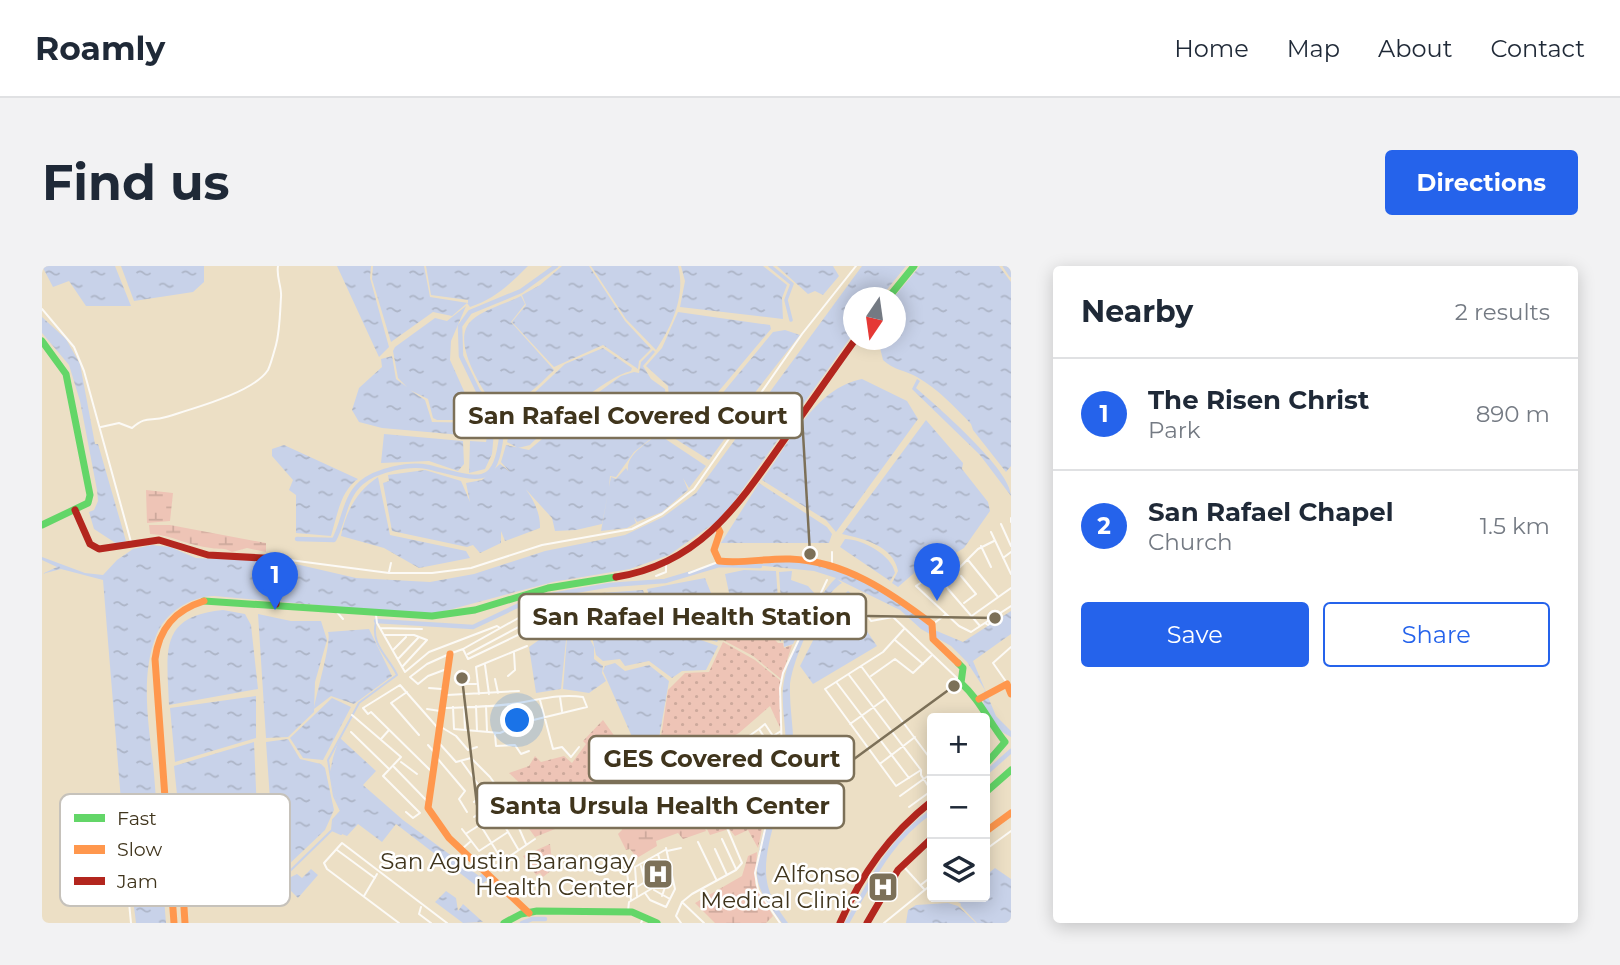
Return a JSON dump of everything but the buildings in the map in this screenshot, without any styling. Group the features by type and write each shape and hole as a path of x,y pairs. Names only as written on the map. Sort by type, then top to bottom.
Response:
{"street":[{"path":"101,427 114,423 132,428 142,419 160,418 195,408 247,386 265,373 279,327 282,296 276,275 278,266"},
{"path":"75,510 94,548 159,540 208,555 281,560 389,573 432,573 471,568 542,545 632,529 662,514 694,489 802,334 856,266"},
{"path":"897,287 914,266"},
{"path":"42,309 74,347 101,427 131,543"},
{"path":"42,341 66,374 88,474 89,499 75,510 42,526"},
{"path":"165,794 155,659 158,641 170,620 195,603 217,600 276,603 336,610 376,619 415,617 467,612 548,588 629,575 666,562 694,547 718,527 742,501 848,350"},
{"path":"1001,524 1011,546"},
{"path":"718,527 720,533 714,550 719,561"},
{"path":"990,532 1011,574"},
{"path":"994,541 981,546 955,572 929,577 916,586 945,614 971,632 1011,607"},
{"path":"981,546 991,567"},
{"path":"832,552 832,567"},
{"path":"1002,558 1011,552"},
{"path":"690,573 719,561 763,563 792,559 832,567 881,587 933,631 963,668 961,682"},
{"path":"967,559 998,597"},
{"path":"276,603 281,560"},
{"path":"656,576 666,572 666,562"},
{"path":"389,573 391,563"},
{"path":"926,571 929,577"},
{"path":"941,575 948,589 981,626"},
{"path":"961,576 976,593 963,604"},
{"path":"780,923 758,890 755,868 782,756 780,688 783,673 827,580"},
{"path":"972,616 1011,587"},
{"path":"446,670 428,676 418,684 410,677 422,667 463,649 547,602"},
{"path":"858,602 871,621 892,617 961,682 984,697 1010,691 993,663 1011,647"},
{"path":"336,610 343,618"},
{"path":"466,654 530,621 527,613"},
{"path":"933,631 945,614"},
{"path":"376,619 405,672 429,652 497,626 500,628"},
{"path":"379,628 422,629"},
{"path":"904,629 883,652 825,689 897,786 921,770"},
{"path":"463,649 468,659 522,634"},
{"path":"383,635 420,636 425,639 426,645 401,667"},
{"path":"392,651 408,635"},
{"path":"397,660 420,636"},
{"path":"895,639 923,664"},
{"path":"450,644 452,653 446,670 438,727 432,743 434,754 427,802 430,813 461,850 516,897 529,913"},
{"path":"479,694 475,667 527,646"},
{"path":"508,676 515,670 514,652"},
{"path":"869,677 895,659 912,673 932,655"},
{"path":"418,662 422,667"},
{"path":"485,664 489,694"},
{"path":"861,665 927,754"},
{"path":"848,674 921,770 927,784"},
{"path":"495,679 498,694"},
{"path":"836,682 909,778"},
{"path":"466,684 477,684"},
{"path":"432,771 371,712 368,714 363,708 397,685 407,692 417,708 438,727 456,736 468,750 477,747"},
{"path":"429,688 443,692 479,694 519,691"},
{"path":"386,707 407,692"},
{"path":"427,709 508,705 560,696 583,698 587,708 543,717 495,733 454,728 453,708"},
{"path":"560,696 562,712"},
{"path":"984,697 985,713"},
{"path":"539,699 553,749 562,747 571,757 579,747"},
{"path":"850,724 885,699"},
{"path":"391,703 419,735"},
{"path":"519,703 523,723"},
{"path":"486,705 487,732"},
{"path":"508,705 510,729"},
{"path":"464,706 465,731"},
{"path":"476,706 477,732"},
{"path":"352,715 417,774"},
{"path":"990,723 1006,744 990,760"},
{"path":"681,923 676,916 682,902 740,868 741,857 696,776 718,759 727,756 729,751 767,724 774,736"},
{"path":"759,729 767,741"},
{"path":"380,740 390,730"},
{"path":"727,756 733,762 782,730"},
{"path":"351,732 390,769"},
{"path":"495,733 495,746 514,745 521,754 529,751"},
{"path":"880,764 915,737"},
{"path":"432,743 443,744 456,762 473,759 509,805 526,844"},
{"path":"743,743 749,752"},
{"path":"396,753 404,746"},
{"path":"434,754 465,791 458,799 467,812"},
{"path":"718,759 731,779"},
{"path":"400,761 383,776 420,813 412,818 406,812"},
{"path":"461,762 498,813 518,849"},
{"path":"710,765 719,780"},
{"path":"393,766 427,802"},
{"path":"990,789 1011,770"},
{"path":"900,796 928,776"},
{"path":"474,802 495,785"},
{"path":"474,817 502,794"},
{"path":"909,807 927,794"},
{"path":"466,834 509,805"},
{"path":"840,923 881,845 927,805"},
{"path":"990,828 1011,813"},
{"path":"481,826 502,860"},
{"path":"462,829 478,851 509,831"},
{"path":"990,846 1011,831"},
{"path":"485,873 535,839"},
{"path":"722,839 736,870"},
{"path":"867,923 903,865 931,839"},
{"path":"461,850 471,841"},
{"path":"698,842 717,881"},
{"path":"399,923 324,864 342,843 447,923"},
{"path":"638,898 635,868 666,849 681,848"},
{"path":"645,893 650,900 666,907 676,885 666,849"},
{"path":"715,849 727,876"},
{"path":"336,850 375,878"},
{"path":"658,854 666,884 662,895"},
{"path":"631,901 654,889 656,883 649,859"},
{"path":"636,887 645,881 641,864"},
{"path":"903,865 924,890"},
{"path":"626,866 631,901 627,912"},
{"path":"364,897 379,873"},
{"path":"921,886 927,881"},
{"path":"884,923 927,888"},
{"path":"654,889 670,899"},
{"path":"682,902 704,923"},
{"path":"422,906 419,914 431,923"},
{"path":"504,923 529,913 627,912 642,920 657,923"}],"green space":[{"path":"146,490 173,493 170,521 147,523"},
{"path":"149,525 170,525 266,543 266,552 247,548 232,552 195,545 150,534"},
{"path":"748,611 778,643 783,643 784,648 792,645 781,679 753,656 723,640 721,622 738,625"},
{"path":"723,642 755,660 781,681 781,730 770,706 739,733 696,756 718,791 750,779 768,748 781,740 758,848 748,830 735,836 729,829 710,835 682,780 674,784 657,764 668,690 685,673 709,672"},
{"path":"603,720 638,769 626,773 632,787 646,799 579,820 567,795 558,797 550,784 524,787 509,773 529,766 535,756 541,762 564,756 572,763 586,744 583,741"},
{"path":"656,765 673,785 682,781 706,831 683,839 678,833 656,841 657,846 637,858 630,849 626,850 618,834 622,830 617,811 647,799 628,780 626,774"},
{"path":"549,785 557,798 567,795 578,820 535,837 527,826 535,821 527,807 535,803 525,788"},
{"path":"550,844 553,869 543,877 540,873 536,875 523,856"},
{"path":"757,852 755,884 773,916 766,923 715,923 695,903 742,876 748,856"}],"water":[{"path":"42,266 115,266 131,306 86,306 69,281 53,287"},
{"path":"121,266 204,266 204,282 193,292 134,301"},
{"path":"337,266 371,266 370,278 389,347 379,357"},
{"path":"373,266 424,266 430,297 468,303 468,300 431,295 426,266 528,266 487,300 470,307 467,303 452,316 433,312 391,342 372,279"},
{"path":"562,266 589,266 625,321 651,349 639,361 638,369 603,345 554,367 512,322 526,305 522,295 540,285"},
{"path":"591,266 678,266 679,299 667,331 656,350 626,319"},
{"path":"681,266 763,266 787,285 782,298 783,319 680,307 685,281"},
{"path":"777,266 833,266 839,276 823,295 815,291 808,294"},
{"path":"862,266 906,266 889,287 847,287"},
{"path":"920,266 999,266 1011,282 1011,466 1006,472 971,424 946,399 917,377 883,360 880,350 906,350 906,287 902,287"},
{"path":"843,292 843,348 733,503 716,522 669,555 630,569 553,582 430,615 214,596 196,599 179,608 165,620 156,636 148,670 148,723 156,794 120,794 103,580 61,569 42,574 57,567 42,560 42,557 85,573 103,575 117,560 133,549 152,545 170,547 196,558 287,562 356,578 430,582 474,574 545,551 625,535 663,517 696,493"},
{"path":"521,296 525,304 511,322 554,370 526,395 510,403 492,403 469,362 465,350 466,328 483,313"},
{"path":"466,306 451,341 450,360 468,400 484,420 437,420 433,418 428,399 410,390 425,400 432,422 483,423 484,437 382,428 359,422 352,410 359,388 382,367 381,359 392,356 396,379 407,387 398,378 393,351 395,347 435,318 447,321"},
{"path":"678,312 770,325 771,329 708,404 696,412 669,397 668,386 646,366 662,348"},
{"path":"42,317 66,339 80,364 95,444 98,444 126,541 117,544 94,529 89,512 94,510 98,501 97,490 80,401 69,365 42,333"},
{"path":"785,330 800,335 746,404 739,401 716,401 773,332"},
{"path":"603,348 632,368 631,371 593,392 530,445 518,448 507,442 511,428 504,407 533,394 565,364"},
{"path":"653,350 655,352 643,366 651,379 665,389 666,399 696,416 711,405 739,405 746,410 709,460 658,428 661,399 656,411 658,433 634,452 616,477 610,476 609,487 611,477 616,479 626,468 628,471 632,456 654,437 659,437 658,434 706,466 689,488 683,478 688,490 662,512 637,522 634,517 636,523 627,528 601,531 608,493 602,524 576,530 555,531 552,518 501,462 506,445 529,450 621,376 639,373 641,362"},
{"path":"862,379 907,401 918,419 836,532 826,520 762,480 804,419 817,405 845,384"},
{"path":"917,379 920,381 916,388 987,455 1008,485 1011,496 980,455 912,389"},
{"path":"926,420 963,463 962,469 988,502 990,511 964,548 942,561 920,568 898,587 892,583 898,571 895,562 884,549 842,534"},
{"path":"490,421 495,421 492,454 485,469 469,473 470,441 486,442"},
{"path":"384,434 463,441 464,464 458,471 429,461 381,463"},
{"path":"284,445 358,479 343,497 331,536 296,533 296,495 289,490 293,480 272,456 272,449"},
{"path":"500,464 515,477 533,501 540,528 505,541 501,531 501,543 480,553 473,545 467,547 392,531 383,483 389,481 388,475 425,470 461,481 470,502 466,483 482,480"},
{"path":"378,477 390,535 466,551 470,558 419,568 384,548 341,536 354,502"},
{"path":"759,483 827,527 832,534 829,543 721,543"},
{"path":"845,539 867,545 882,554 893,566 895,573 890,581 840,547"},
{"path":"786,561 820,565 863,581 909,609 932,629 963,642 1011,611 1011,634 973,661 996,716 1011,731 1011,737 998,729 990,720 990,713 985,712 985,690 967,662 951,646 921,629 900,610 837,579 842,583 816,614 796,661 790,686 792,761 772,830 766,870 770,892 788,923 782,923 763,895 758,883 757,863 784,762 785,675 802,629 836,578 814,571 755,565"},
{"path":"744,570 776,571 781,642 757,617 731,602 725,574"},
{"path":"792,571 791,580 808,586 816,595 793,644 784,647 779,572"},
{"path":"705,578 720,618 720,635 717,642 658,622 647,589"},
{"path":"643,590 653,622 642,626 624,624 592,633 589,620 575,600 587,594"},
{"path":"848,591 852,594 848,603 877,646 813,684 800,666 831,605"},
{"path":"563,601 569,609 576,608 589,626 588,636 594,647 594,659 603,666 602,673 606,681 589,693 563,689 569,611 561,689 536,693 529,647 539,640 538,631 548,603"},
{"path":"223,610 245,614 251,625 258,689 169,705 168,653 177,629 187,620"},
{"path":"258,614 291,621 321,621 327,640 315,682 314,712 288,737 266,738"},
{"path":"658,625 718,646 706,670 682,671 672,678 649,661 625,666 620,659 603,661 596,655 592,636 623,628"},
{"path":"369,629 392,676 354,704 331,696 314,709 328,646 328,632"},
{"path":"615,663 625,671 649,665 669,681 658,744 651,763 638,764 628,749 633,739 603,671 605,666"},
{"path":"256,696 256,738 175,762 170,708"},
{"path":"332,698 351,707 323,760 303,758 290,738"},
{"path":"340,738 376,771 363,785 403,820 479,876 483,873 490,878 478,887 396,824 382,842 358,824 347,836 332,830 334,819 341,810 331,782 331,766"},
{"path":"288,739 300,759 321,764 325,768 334,810 325,830 290,863 290,794 270,794 266,742"},
{"path":"254,742 256,794 177,794 174,766"},
{"path":"995,868 1011,879 1011,923 981,923 958,902 990,902 990,872"},
{"path":"311,869 318,875 298,898 290,890 290,876 297,874 302,878"},
{"path":"446,891 456,898 458,911 463,904 483,922 463,923 435,902"},
{"path":"948,903 958,906 976,923 906,923 908,910 916,905"},
{"path":"134,906 165,906 166,923 136,923"}],"waterway":[{"path":"297,539 334,540 355,489 367,478 384,471 420,466 475,477 492,470 497,459 503,421 478,391 461,356 460,326 470,312 521,291 556,266"},
{"path":"770,266 792,284 786,300 791,320"},
{"path":"1005,266 1011,275"},
{"path":"376,621 473,627 534,598 610,585 665,581 719,565 760,566"},
{"path":"290,871 332,830 333,820 341,811 334,796 328,760 359,703 397,675 378,644 376,622"},
{"path":"990,770 1011,751"},
{"path":"847,923 893,848 927,815"},
{"path":"332,830 341,834"},
{"path":"963,905 980,923"},
{"path":"522,923 532,919 545,919"}],"traffic: fast":[{"path":"897,287 914,266"},
{"path":"42,341 66,374 90,495 88,503 42,525"},
{"path":"204,601 432,616 475,610 548,588 616,577"},
{"path":"958,663 963,668 961,683 985,713"},
{"path":"990,720 1005,742 990,759"},
{"path":"990,789 1011,770"},
{"path":"504,923 521,914 537,911 632,912 657,923"}],"traffic: slow":[{"path":"718,528 720,532 714,550 719,561 790,559 810,561 848,572 883,590 932,624 933,639 958,663"},
{"path":"165,794 155,659 157,648 170,622 185,610 204,601"},
{"path":"450,654 428,808 449,838 529,913"},
{"path":"979,699 1007,684 1011,694"},
{"path":"990,828 1011,813"},
{"path":"173,906 174,923"},
{"path":"184,906 185,923"}],"traffic: jam":[{"path":"616,577 645,570 671,559 715,528 751,487 848,350"},
{"path":"75,510 90,544 99,549 159,540 208,555 281,559 276,604"},
{"path":"840,923 867,871 878,856 903,827 927,805"},
{"path":"867,923 898,870 931,839"}],"place":[{"name":"San Rafael Covered Court","path":"810,554"},
{"name":"San Rafael Chapel","path":"937,601"},
{"name":"The Risen Christ","path":"275,610"},
{"name":"San Rafael Health Station","path":"995,618"},
{"name":"Santa Ursula Health Center","path":"462,678"},
{"name":"GES Covered Court","path":"954,686"},
{"name":"San Agustin Barangay Health Center","path":"658,874"},
{"name":"Alfonso Medical Clinic","path":"883,887"}]}
